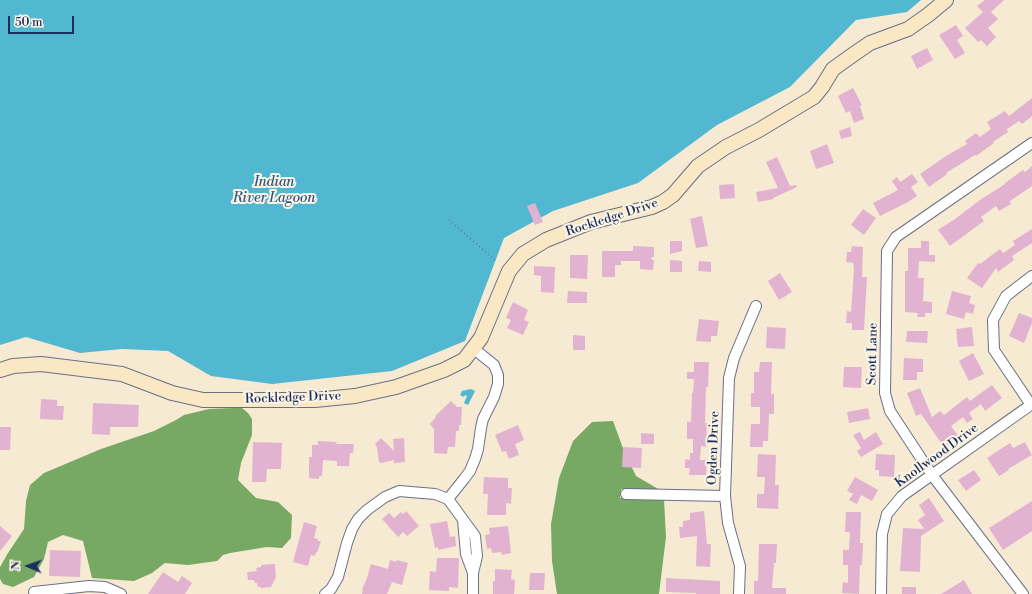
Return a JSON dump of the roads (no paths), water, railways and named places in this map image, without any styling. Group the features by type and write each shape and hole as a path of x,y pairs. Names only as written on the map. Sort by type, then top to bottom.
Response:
{"street":[{"name":"Rockledge Drive","path":"0,370 13,366 41,364 122,374 172,393 203,400 315,400 355,396 396,387 444,370 464,360 481,338 509,271 523,254 546,240 592,222 652,207 663,202 673,195 698,166 726,147 759,130 814,96 822,87 833,69 870,43 908,29 946,0"},
{"name":"Scott Lane","path":"1023,594 932,474 890,411 885,393 887,251 896,237 1032,143"},
{"path":"1032,276 1006,296 993,320 994,350 1032,405"},
{"name":"Ogden Drive","path":"740,594 740,566 728,523 725,496 729,378 734,358 756,306"},
{"path":"448,499 470,471 475,460 483,419 494,397 498,384 498,375 494,365 473,348"},
{"name":"Knollwood Drive","path":"881,594 882,534 887,514 902,496 1032,405"},
{"path":"325,594 331,589 338,577 347,543 352,529 358,519 384,497 399,492 435,494 448,499 475,536 477,556 473,573 473,594"},
{"path":"626,494 725,496"},
{"path":"34,592 89,586 105,587 120,594"}],"water":[{"name":"Indian River Lagoon","path":"0,0 921,0 907,12 856,20 790,87 717,125 638,183 553,211 504,238 465,341 392,371 272,384 211,376 168,351 122,349 80,353 26,337 0,345"},
{"path":"471,389 475,391 468,405 464,403 467,396 465,395 464,397 460,395 462,391"}]}
